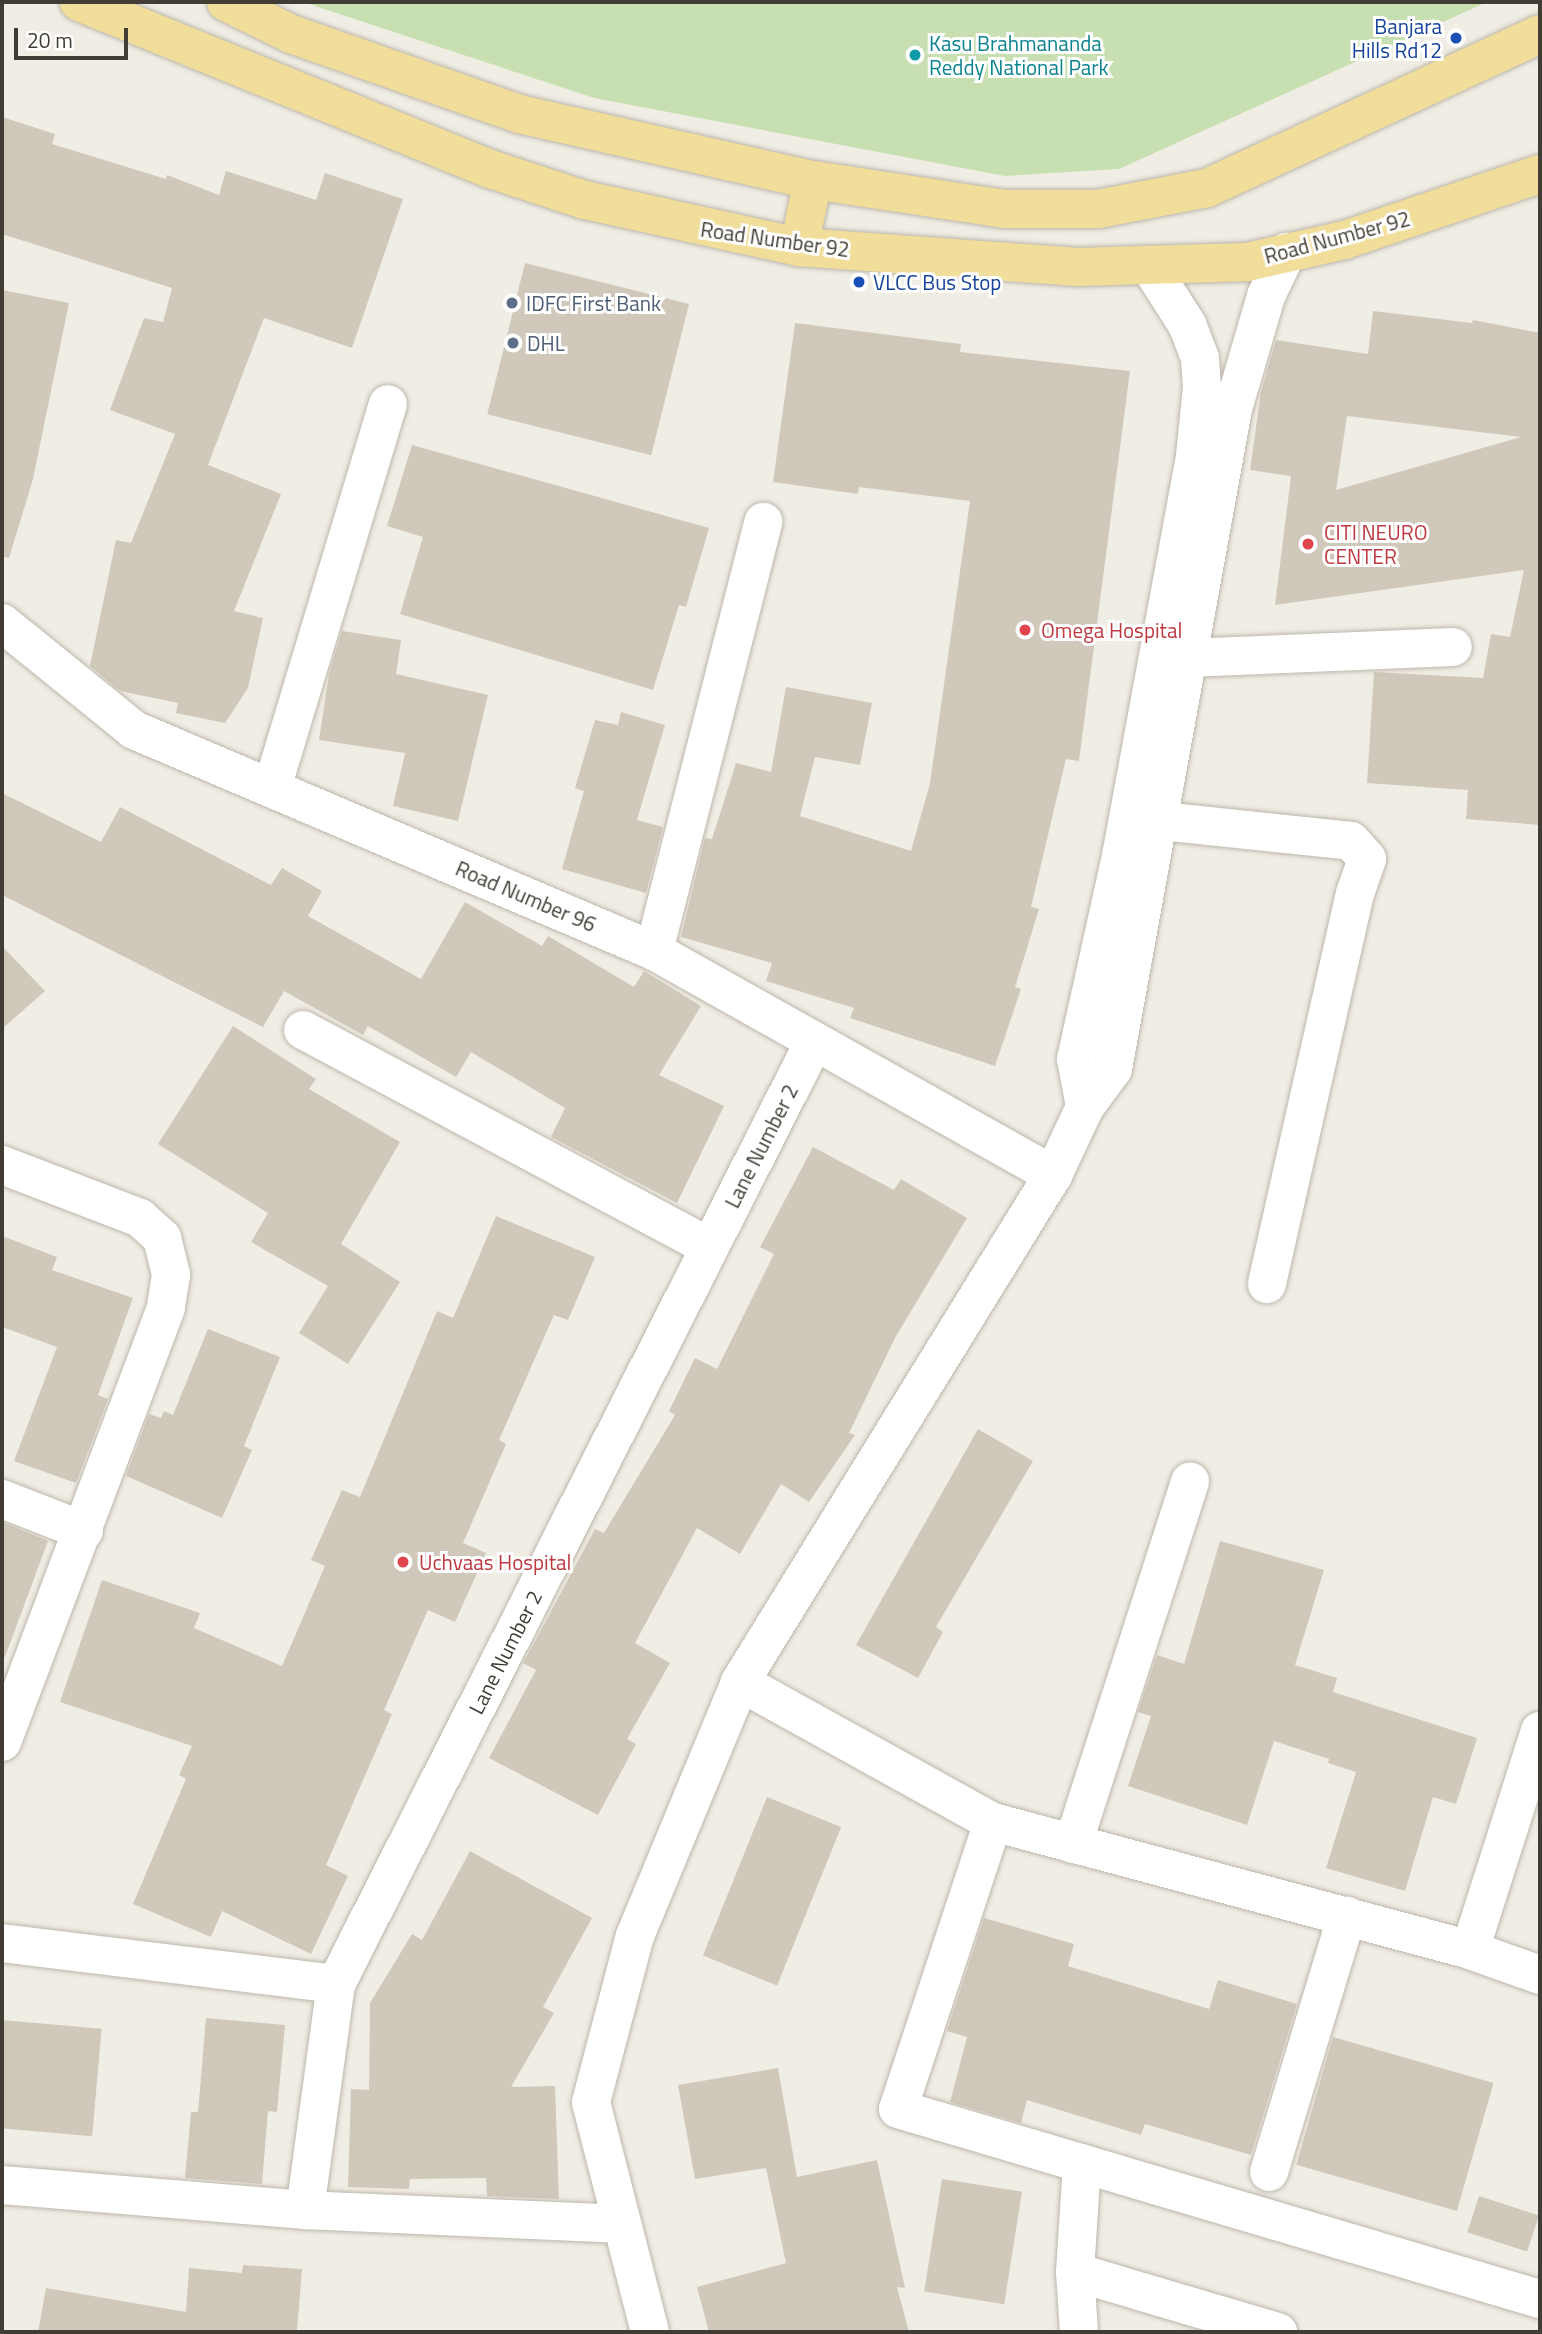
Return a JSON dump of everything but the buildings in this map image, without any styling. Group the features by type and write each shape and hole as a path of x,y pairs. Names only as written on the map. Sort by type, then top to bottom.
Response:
{"main road":[{"path":"226,2 291,34 519,114 813,180 1006,209 1098,209 1207,188 1540,34"},
{"name":"Road Number 92","path":"85,3 490,169 585,200 799,247 1078,267 1247,262 1345,240 1540,174"},
{"path":"799,247 813,180"}],"street":[{"path":"650,2332 590,2102 635,1936 740,1682 1053,1175 1085,1107 1113,1069 1161,821 1233,409 1266,296 1287,252"},
{"path":"1085,1107 1076,1059 1121,856 1195,456 1202,387 1200,358 1188,326 1149,265"},
{"path":"272,788 388,404"},
{"path":"654,951 762,522"},
{"name":"Road Number 96","path":"2,623 134,730 654,951 1053,1175"},
{"path":"1189,658 1452,647"},
{"path":"1161,821 1351,841 1367,859 1355,893 1267,1284"},
{"path":"303,1030 710,1247"},
{"name":"Lane Number 2","path":"304,2210 336,1984 814,1042"},
{"path":"2,1165 140,1218 162,1238 171,1275 166,1308 84,1531 2,1742"},
{"path":"1073,1844 1190,1481"},
{"path":"2,1499 84,1531"},
{"path":"740,1682 993,1822 1470,1950 1540,1975"},
{"path":"1470,1950 1540,1731"},
{"path":"993,1822 898,2109 1540,2299"},
{"path":"1269,2172 1347,1916"},
{"path":"2,1943 336,1984"},
{"path":"1079,2332 1075,2272 1082,2163"},
{"path":"2,2185 304,2210 622,2224"},
{"path":"1075,2272 1278,2332"}],"green space":[{"name":"Kasu Brahmananda Reddy National Park","path":"303,2 1487,2 1119,169 1005,176 594,98"}],"place":[{"name":"Banjara Hills Rd12","path":"1456,38"},
{"name":"Kasu Brahmananda Reddy National Park","path":"915,55"},
{"name":"VLCC Bus Stop","path":"859,282"},
{"name":"IDFC First Bank","path":"512,303"},
{"name":"DHL","path":"513,343"},
{"name":"CITI NEURO CENTER","path":"1308,544"},
{"name":"Omega Hospital","path":"1025,630"},
{"name":"Uchvaas Hospital","path":"403,1562"}]}
